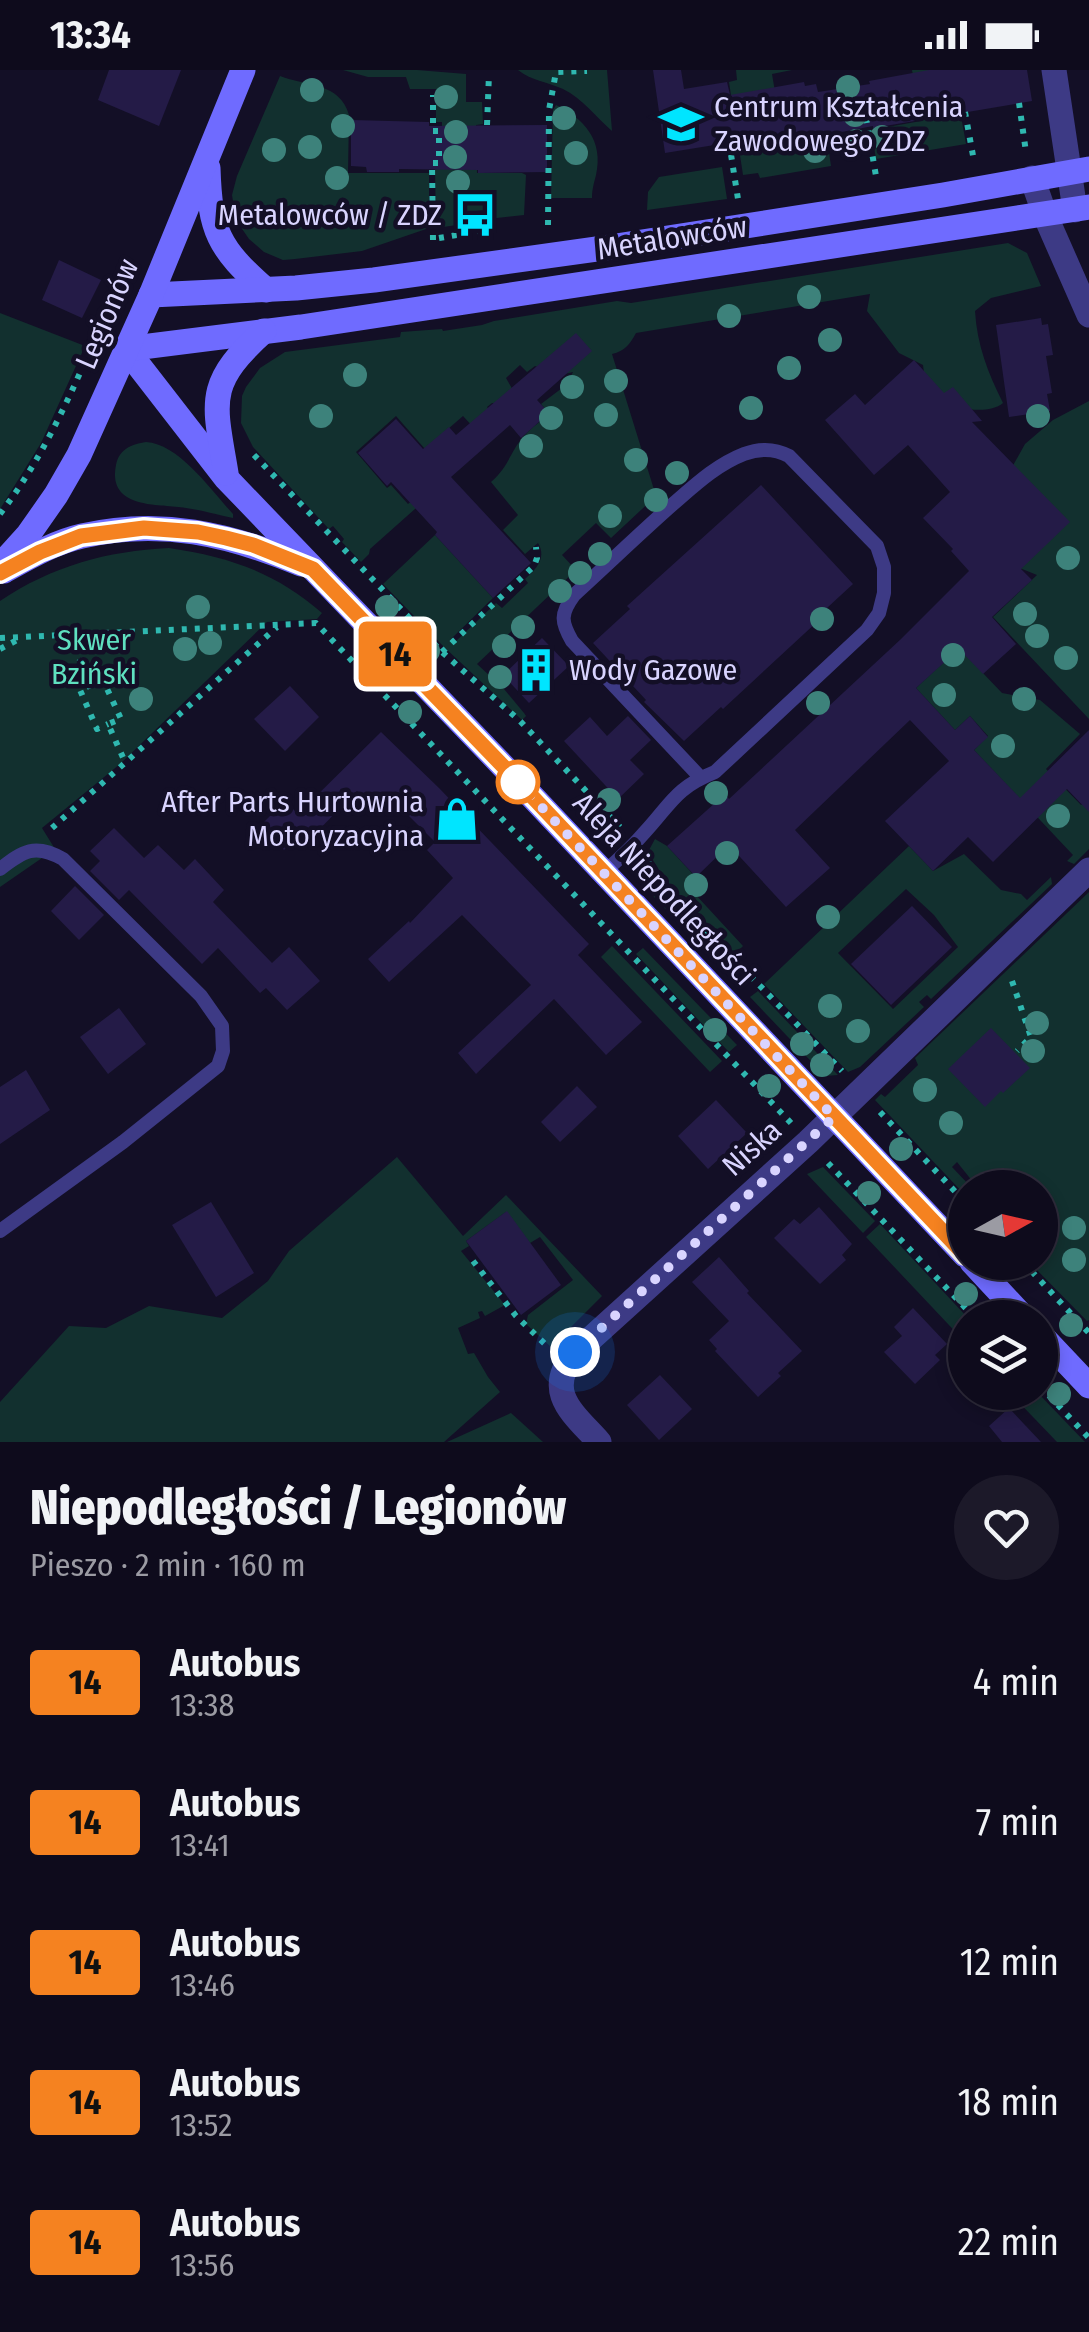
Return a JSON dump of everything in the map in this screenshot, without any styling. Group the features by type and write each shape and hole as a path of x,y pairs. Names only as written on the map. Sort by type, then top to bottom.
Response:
{"street":[{"name":"Legionów","path":"2,561 28,535 79,455 151,295 244,70"},
{"path":"1054,70 1079,171 1082,208"},
{"path":"207,158 216,233 239,266 266,290"},
{"path":"1034,168 1045,215 1089,315"},
{"name":"Metalowców","path":"151,295 374,280 611,247 1034,168 1079,171"},
{"name":"Metalowców","path":"126,349 1082,208"},
{"path":"226,478 216,405 220,382 237,355 264,331"},
{"name":"Aleja Niepodległości","path":"126,349 226,478 948,1237"},
{"name":"Aleja Niepodległości","path":"2,561 81,536 144,528 216,536 253,545 313,569"},
{"name":"Niska","path":"600,1442 566,1406 560,1394 565,1365 575,1352 834,1117 1089,870"},
{"path":"989,1280 1007,1300"},
{"path":"1058,1353 1089,1386"}],"lane":[{"path":"604,872 690,782 701,778 714,772 867,630 880,613 884,567 876,546 801,468 777,450 742,454 714,469 565,606 564,627 572,642 701,778"},
{"path":"0,868 34,849 63,860 200,996 222,1026 223,1050 218,1066 123,1142 0,1231"}],"path":[{"path":"548,224 549,110 556,72 587,71"},
{"path":"487,125 489,74"},
{"path":"432,240 432,163 439,164 439,131 433,131 433,95"},
{"path":"1019,103 1027,159 1034,168"},
{"path":"965,112 975,167"},
{"path":"866,118 876,182"},
{"path":"729,142 739,206"},
{"path":"534,226 564,223"},
{"path":"421,243 448,235 487,231"},
{"path":"0,514 22,485 55,426"},
{"path":"248,448 384,592"},
{"path":"442,652 534,566 536,547"},
{"path":"0,638 316,624 792,1124"},
{"path":"34,849 48,831 278,626"},
{"path":"70,635 91,685"},
{"path":"0,649 22,637"},
{"path":"103,680 120,718 97,729 80,690 91,685 103,680"},
{"path":"108,724 125,762"},
{"path":"996,960 1010,974 1031,1037 1017,1051"},
{"path":"878,1110 948,1184"},
{"path":"826,1160 958,1300"},
{"path":"473,1261 516,1316 554,1353"},
{"path":"1039,1280 1089,1333"},
{"path":"1058,1405 1089,1438"}],"green space":[{"path":"343,70 466,74 466,102 482,102 483,124 476,125 477,173 526,175 524,215 488,219 486,210 457,213 457,225 436,228 435,166 442,166 442,122 436,122 436,89 410,89 406,77 368,77"},
{"path":"518,70 607,70 612,131 570,93"},
{"path":"736,70 792,70 772,74 784,145 827,138 831,166 760,178 758,173 743,175 729,82 737,80"},
{"path":"912,70 958,70 951,86 966,144 876,159 871,130 921,121"},
{"path":"280,76 330,91 344,104 349,115 348,173 429,173 429,228 362,251 283,260 264,252 249,239 236,220 232,195"},
{"path":"556,105 583,124 594,141 598,163 592,198 551,198"},
{"path":"722,167 727,199 647,210 648,192 659,177"},
{"path":"1008,243 1027,253 1041,286 991,298 975,311 984,358 1003,403 991,409 952,405 926,387 923,365 899,353 867,311 870,294 636,333 627,346 612,354 656,496 611,538 596,523 562,555 576,570 477,664 524,713 522,720 383,584 435,535 493,598 452,638 455,642 496,603 502,608 528,583 525,579 539,563 540,548 538,543 525,554 503,530 518,515 491,482 524,436 549,414 541,404 566,385 573,372 560,375 535,366 527,372 520,365 506,378 514,392 504,403 487,407 505,428 488,443 463,416 425,449 396,416 356,452 387,488 391,485 408,504 437,479 443,484 370,549 361,562 333,526 329,529 253,447 241,423 246,387 260,368 285,352 400,337 401,332 443,331 617,301 631,303"},
{"path":"0,313 85,346 41,443 0,509"},
{"path":"1089,401 1089,719 993,617 1037,575 1012,565 1010,471 1025,444 1053,420"},
{"path":"146,442 182,459 233,518 127,497 115,479 116,465 127,448"},
{"name":"Skwer Bziński","path":"169,548 212,556 269,577 322,613 317,619 267,622 120,764 42,828 55,849 0,887 0,601 40,578 81,563"},
{"path":"959,648 1002,693 1040,700 1080,734 1046,769 1081,805 1089,798 1089,849 1074,864 1067,861 1073,855 974,750 988,736 970,716 955,730 916,688"},
{"path":"655,839 667,846 703,885 695,894 743,946 735,954 666,881 648,852"},
{"path":"909,846 933,871 964,854 1001,890 1021,894 1027,900 1051,877 1052,884 931,999 927,995 919,1002 924,1007 860,1067 848,1072 764,984","holes":["906,889 934,915 958,947 893,1009 838,953"]},
{"path":"645,864 660,888 731,961 722,969 654,897 644,878"},
{"path":"1089,892 1089,1320 1047,1280 1058,1280 1058,1170 963,1170 957,1162 952,1167 955,1170 948,1170 948,1177 875,1100 881,1094 885,1097 918,1065 915,1058"},
{"path":"612,946 722,1061 710,1072 601,957"},
{"path":"643,948 737,1045 729,1052 636,954"},
{"path":"758,991 838,1075 825,1076 750,997"},
{"path":"397,1157 463,1236 506,1195 602,1296 551,1347 526,1324 528,1315 573,1280 540,1237 530,1243 506,1212 466,1241 469,1246 461,1251 505,1305 485,1316 478,1312 480,1318 458,1328 468,1354 474,1353 500,1392 444,1442 0,1442 0,1402 69,1326 106,1328 149,1306 222,1318 268,1281 289,1251"},
{"path":"823,1167 875,1221 863,1233 807,1174"},
{"path":"880,1224 951,1300 948,1300 948,1324 866,1237"},
{"path":"1026,1410 1054,1410 1085,1442 1057,1442"},
{"path":"511,1413 543,1442 447,1442"}],"building":[{"path":"109,70 181,70 159,126 98,100"},
{"path":"653,70 681,70 684,89 727,82 730,95 804,82 805,86 816,84 818,92 929,70 1027,70 1032,101 784,143 782,134 665,153"},
{"path":"351,120 429,122 429,126 547,125 547,172 367,172 366,167 351,166"},
{"path":"59,260 101,280 82,318 42,300"},
{"path":"1041,318 1042,325 1048,324 1053,355 1046,356 1052,393 1047,394 1050,411 1009,417 996,325"},
{"path":"576,333 592,351 537,400 549,413 521,438 510,425 451,477 531,563 493,598 391,482 387,486 358,453 396,419 423,449 449,427 456,435"},
{"path":"914,360 944,393 953,387 982,421 972,422 1070,522 1021,569 1032,580 992,617 1016,644 983,674 959,649 916,688 955,730 970,716 988,737 974,750 1020,798 1089,730 1089,812 1067,789 993,862 968,837 933,871 885,821 949,761 910,720 795,830 830,868 786,907 729,845 696,877 667,846 725,794 729,799 969,571 923,518 950,492 908,445 874,475 825,420 855,394 865,405"},
{"path":"761,485 853,584 815,619 818,621 684,741 593,643 630,609 627,606"},
{"name":"Wody Gazowe","path":"542,638 569,666 529,703 503,675"},
{"path":"290,686 319,717 285,751 254,719"},
{"path":"628,716 651,740 630,760 644,774 618,799 564,741 590,717 607,736"},
{"path":"381,732 589,944 578,955 642,1022 606,1055 554,999 476,1074 458,1053 531,985 462,915 389,982 368,959 453,878 427,850 435,842 396,803 383,816 357,791 300,849 293,841 284,850 261,825 285,801 298,814"},
{"path":"114,828 144,858 158,845 184,870 195,859 224,890 213,902 272,963 289,947 320,981 287,1010 266,988 260,993 218,948 202,964 129,890 119,900 90,871 100,861 90,851"},
{"path":"75,886 104,915 79,940 51,911"},
{"path":"912,906 952,947 891,1005 851,964"},
{"path":"119,1008 146,1044 108,1074 80,1037"},
{"path":"991,1028 1030,1068 985,1107 948,1069"},
{"path":"26,1070 50,1110 0,1144 0,1087"},
{"path":"577,1086 597,1107 560,1142 541,1122"},
{"path":"716,1100 747,1133 708,1169 678,1136"},
{"path":"211,1202 254,1273 216,1297 172,1225"},
{"path":"819,1207 852,1244 842,1255 846,1260 820,1284 774,1238 794,1219 800,1224"},
{"path":"507,1211 561,1285 521,1315 466,1241"},
{"path":"719,1257 802,1351 758,1397 715,1351 709,1340 729,1321 692,1282"},
{"path":"913,1308 947,1344 935,1355 940,1360 915,1384 884,1352 902,1336 894,1327"},
{"path":"660,1375 692,1409 659,1440 627,1405"},
{"path":"1011,1410 1041,1442 1002,1442 989,1426"}],"bus line":[{"name":"14","path":"0,573 81,536 144,528 226,538 313,569 948,1237"}],"place":[{"name":"Centrum Kształcenia Zawodowego ZDZ","path":"681,124"},
{"name":"Metalowców / ZDZ","path":"475,215"},
{"name":"Wody Gazowe","path":"536,670"},
{"name":"After Parts Hurtownia Motoryzacyjna","path":"457,819"}],"route":[{"path":"518,782 834,1117 575,1352"}]}
